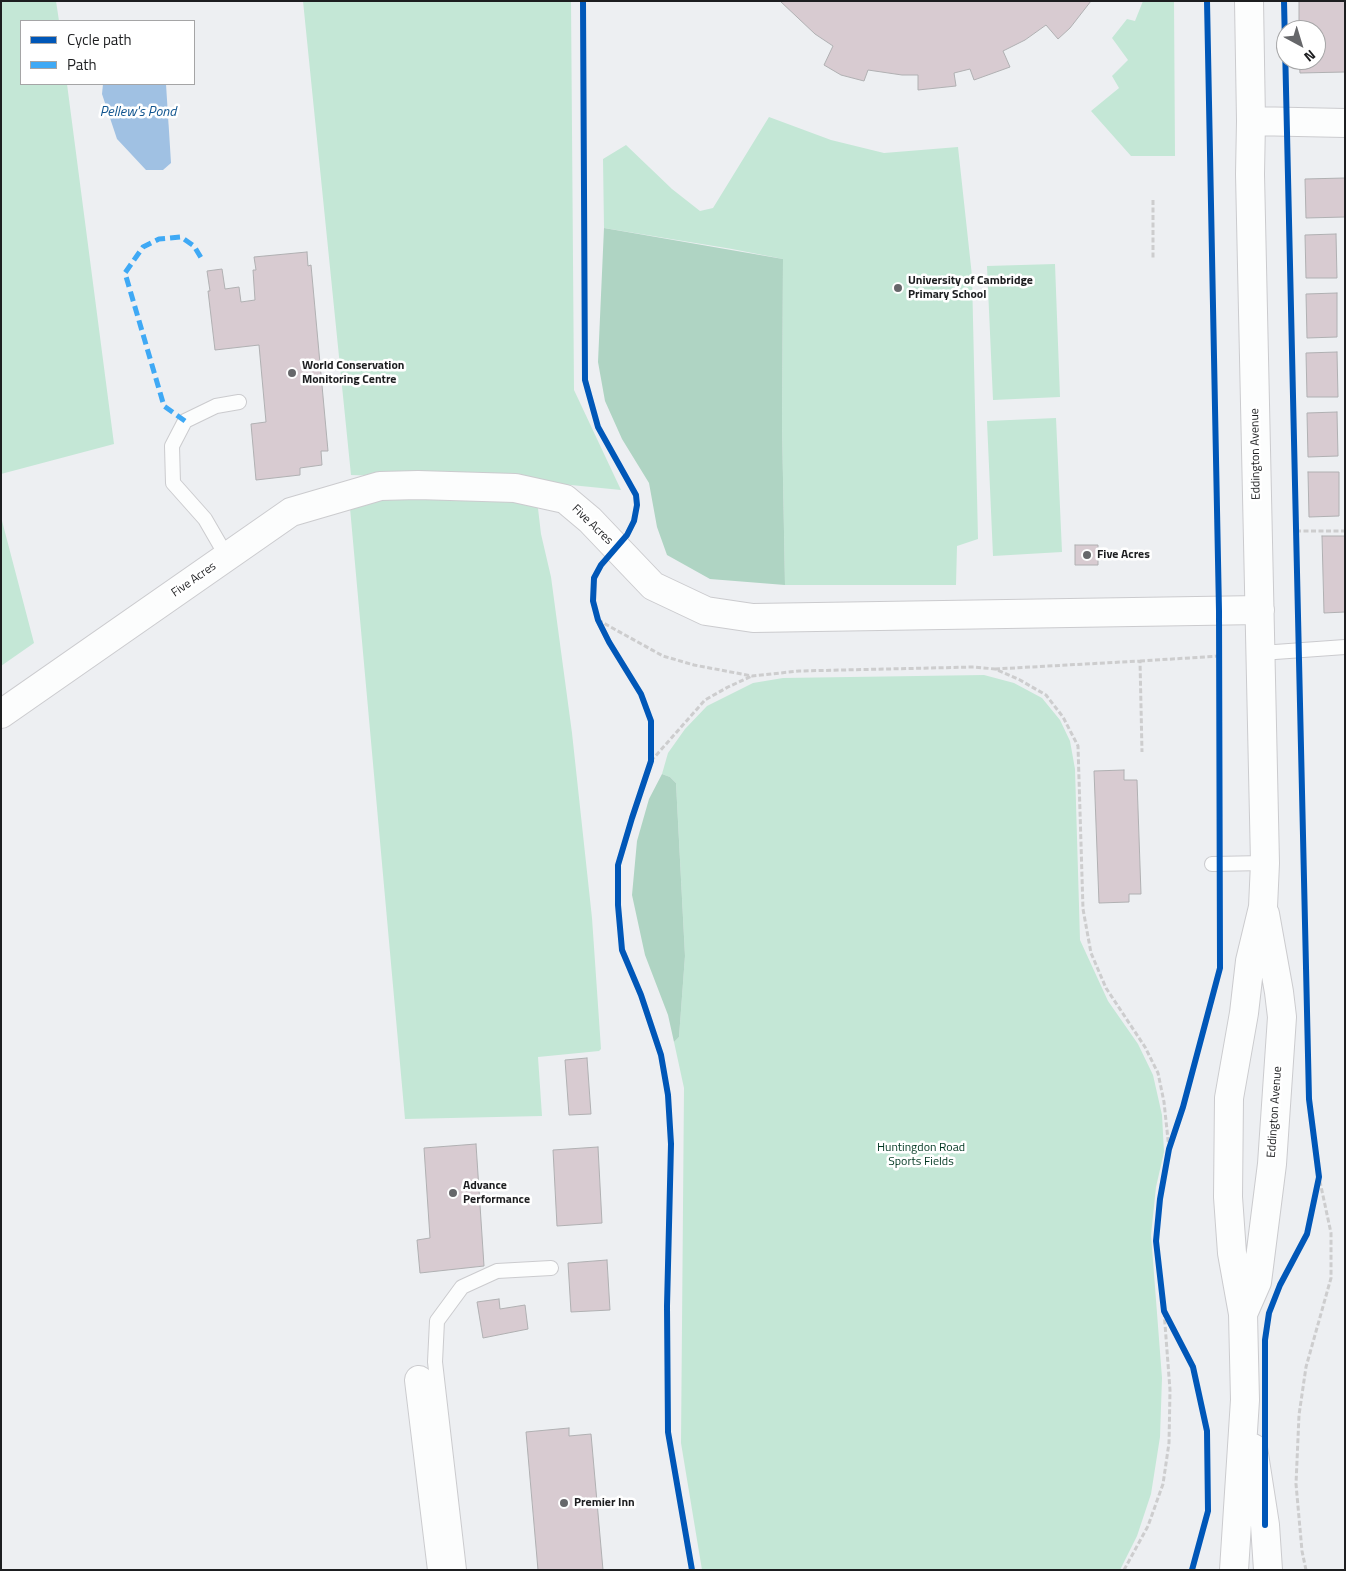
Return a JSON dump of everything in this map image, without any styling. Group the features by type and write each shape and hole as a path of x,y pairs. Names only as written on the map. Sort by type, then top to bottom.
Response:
{"street":[{"name":"Eddington Avenue","path":"1234,1570 1245,1400 1243,1314 1232,1253 1228,1196 1229,1098 1244,1014 1250,961 1263,908 1265,863 1250,184 1249,1"},
{"path":"1251,121 1345,123"},
{"name":"Five Acres","path":"1,714 291,512 380,486 418,485 516,488 565,499 590,520 653,586 706,611 753,618 1260,610"},
{"name":"Eddington Avenue","path":"1243,1314 1257,1282 1272,1164 1282,1017 1263,908"},
{"path":"419,1380 442,1570"},
{"name":"Eddington Avenue","path":"1245,1400 1265,1524 1268,1570"}],"lane":[{"path":"227,557 205,519 173,483 172,446 185,421 216,406 239,402"},
{"path":"1260,653 1345,647"},
{"path":"1212,864 1265,863"},
{"path":"459,1570 435,1362 437,1321 462,1287 497,1271 551,1268"}],"path":[{"path":"1153,200 1153,258"},
{"path":"1296,521 1296,541"},
{"path":"1296,531 1345,531"},
{"path":"1219,611 1220,665"},
{"path":"597,617 605,635"},
{"path":"597,617 663,656 694,665 752,676"},
{"path":"651,761 705,700 728,686 752,676 799,671 974,667 995,669 1220,656"},
{"path":"1140,661 1142,752"},
{"path":"995,669 1020,680 1046,695 1063,717 1078,746 1083,910 1088,940 1098,973 1145,1047 1158,1073 1164,1102 1169,1149"},
{"path":"648,770 651,761 651,751"},
{"path":"1167,1157 1174,1132"},
{"path":"1306,1570 1302,1551 1296,1484 1299,1415 1306,1367 1331,1278 1331,1233 1318,1167"},
{"path":"1315,1196 1319,1177"},
{"path":"1124,1570 1148,1526 1163,1484 1169,1442 1170,1390 1163,1302"},
{"path":"1164,1311 1174,1328"}],"green space":[{"path":"1,1 56,1 59,20 20,20 20,85 67,85 114,444 1,474"},
{"path":"303,1 571,1 574,390 621,490 531,481 351,475"},
{"path":"1143,1 1174,1 1175,156 1131,156 1091,111 1119,88 1112,76 1128,60 1112,38 1127,19 1135,21"},
{"path":"769,117 831,140 884,153 958,147 972,276 978,539 957,546 956,585 785,585 782,425 783,259 604,228 603,159 626,145 672,189 700,211 713,208"},
{"path":"604,228 783,259 782,425 785,585 710,579 667,555 657,527 649,483 622,439 605,401 598,362"},
{"path":"1055,264 1060,397 993,400 987,266"},
{"path":"1056,418 1062,552 993,556 987,421"},
{"path":"360,496 537,500 541,534 551,577 572,733 592,918 601,1049 599,1051 538,1057 542,1116 405,1119 350,508"},
{"path":"1,517 34,643 1,666"},
{"name":"Huntingdon Road Sports Fields","path":"984,675 1014,683 1042,698 1060,720 1070,741 1075,769 1080,940 1108,1001 1138,1044 1153,1075 1162,1115 1164,1152 1156,1187 1151,1235 1162,1378 1160,1437 1151,1494 1137,1536 1120,1570 702,1570 681,1443 684,1088 674,1042 679,1037 685,956 676,783 670,777 662,774 668,753 685,729 707,706 753,683 783,678"},
{"path":"662,774 670,777 676,783 685,956 679,1037 674,1042 668,1015 645,955 632,895 637,841 649,799"}],"water":[{"name":"Pellew's Pond","path":"103,85 166,85 171,163 163,170 146,170 117,139 102,94"}],"building":[{"path":"780,1 1091,1 1070,28 1058,39 1046,25 1025,40 1003,51 1010,67 974,80 970,69 954,73 956,86 918,90 918,75 902,75 868,70 864,81 841,75 824,65 833,46 815,34"},
{"path":"1299,1 1345,1 1345,72 1300,73 1300,70 1326,70 1326,20 1299,20"},
{"path":"1345,178 1345,217 1306,218 1305,179"},
{"path":"1336,234 1337,278 1306,278 1305,235"},
{"name":"World Conservation Monitoring Centre","path":"307,252 308,266 311,265 328,451 321,451 322,465 300,468 300,475 256,480 251,424 266,422 259,345 215,350 207,271 222,269 225,289 239,287 241,302 255,300 253,270 256,270 254,257"},
{"path":"1337,293 1337,337 1307,338 1306,294"},
{"path":"1337,352 1338,397 1307,397 1306,353"},
{"path":"1337,412 1338,456 1308,457 1307,413"},
{"path":"1308,472 1339,472 1339,516 1309,517"},
{"path":"1322,536 1345,536 1345,612 1324,613"},
{"name":"Five Acres","path":"1075,545 1098,545 1098,565 1075,565"},
{"path":"1124,770 1124,780 1137,780 1141,894 1129,894 1129,902 1099,903 1094,771"},
{"path":"587,1058 591,1114 569,1115 565,1060"},
{"name":"Advance Performance","path":"476,1144 484,1266 420,1273 417,1240 430,1238 424,1148"},
{"path":"598,1147 602,1223 557,1226 553,1150"},
{"path":"607,1260 610,1310 571,1312 568,1263"},
{"path":"499,1299 500,1309 525,1305 528,1329 483,1338 477,1302"},
{"name":"Premier Inn","path":"569,1428 569,1436 591,1434 603,1570 538,1570 526,1432"}],"marked path":[{"path":"185,421 164,406 125,273 143,247 159,239 181,237 194,246 203,261"}],"cycle path":[{"path":"583,1 585,380 598,427 636,495 637,505 634,521 627,535 601,565 594,578 593,601 598,620 609,642 641,694 651,721 651,761 618,865 618,905 622,950 641,995 661,1055 668,1095 671,1144 667,1306 668,1432 692,1570"},
{"path":"1192,1570 1208,1511 1207,1431 1193,1367 1164,1311 1156,1241 1160,1199 1169,1149 1183,1107 1220,968 1219,611 1207,1"},
{"path":"1265,1525 1265,1340 1269,1313 1280,1285 1307,1234 1319,1177 1309,1099 1284,1"}],"place":[{"name":"University of Cambridge Primary School","path":"898,288"},
{"name":"World Conservation Monitoring Centre","path":"292,373"},
{"name":"Five Acres","path":"1087,555"},
{"name":"Advance Performance","path":"453,1193"},
{"name":"Premier Inn","path":"564,1503"}]}
